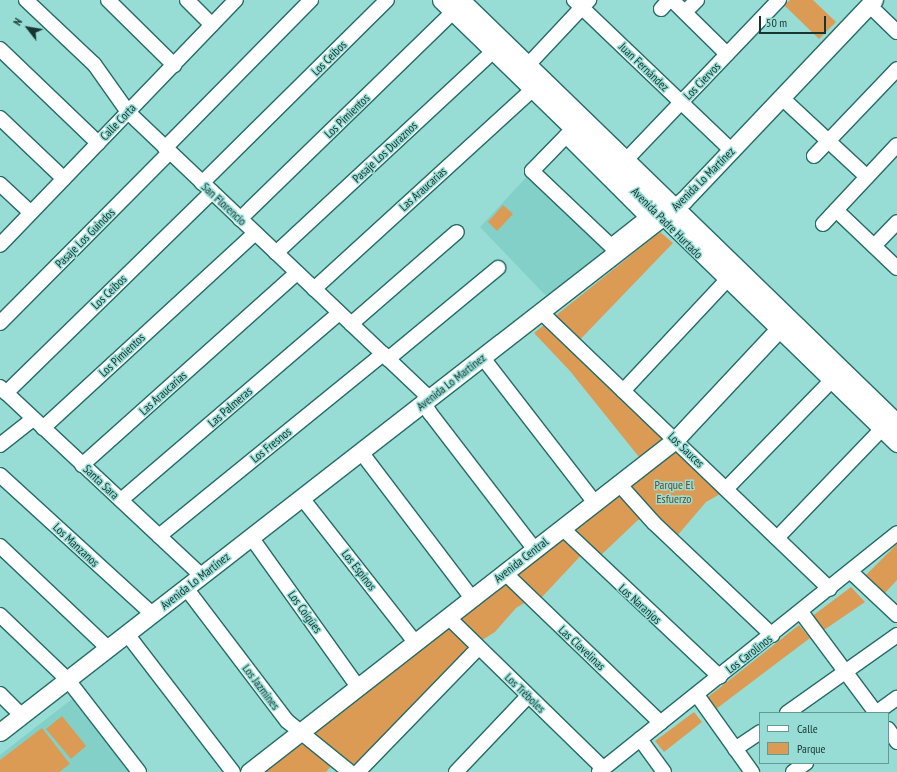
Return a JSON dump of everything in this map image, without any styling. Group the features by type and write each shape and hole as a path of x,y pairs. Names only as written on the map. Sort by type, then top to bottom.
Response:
{"main road":[{"name":"Avenida Padre Hurtado","path":"441,0 457,6 527,66 625,161 726,281 831,381 890,426"},
{"name":"Avenida Lo Martínez","path":"0,732 668,213 732,151 872,3"},
{"name":"Avenida Padre Hurtado","path":"457,6 493,51 533,89 668,213 798,327 890,426 897,443"},
{"path":"778,330 798,327"},
{"name":"Avenida Central","path":"249,772 675,440 778,330"}],"street":[{"name":"San Florencio","path":"26,0 94,64 128,112 425,394 424,403"},
{"path":"108,0 174,64"},
{"path":"187,0 212,25"},
{"name":"Calle Corta","path":"0,245 236,0"},
{"name":"Pasaje Los Guindos","path":"0,323 311,0"},
{"name":"Los Ceibos","path":"3,390 207,188 387,0"},
{"path":"685,12 697,0"},
{"name":"Los Ciervos","path":"625,161 779,0"},
{"path":"527,66 582,2"},
{"name":"Juan Fernández","path":"582,2 732,151"},
{"path":"667,3 685,12 728,54"},
{"path":"872,3 897,32"},
{"name":"Los Pimientos","path":"240,219 457,6"},
{"path":"0,49 98,143"},
{"name":"Pasaje Los Duraznos","path":"276,253 493,51"},
{"path":"814,156 897,68"},
{"name":"Las Araucarias","path":"314,289 533,89"},
{"path":"782,98 867,177"},
{"path":"0,118 64,179"},
{"path":"566,136 644,214 644,220 611,246 532,171 566,136"},
{"path":"823,224 897,145"},
{"path":"0,184 31,213"},
{"path":"836,210 897,268"},
{"path":"874,246 897,222"},
{"path":"351,324 457,232"},
{"name":"Los Pimientos","path":"0,445 38,423 255,233"},
{"name":"Los Fresnos","path":"159,536 498,268"},
{"name":"Las Araucarias","path":"82,465 297,273"},
{"path":"623,391 726,281"},
{"name":"Los Sauces","path":"541,312 830,588"},
{"name":"Las Palmeras","path":"121,500 340,313"},
{"path":"483,358 595,503"},
{"path":"726,489 831,381"},
{"name":"Santa Sara","path":"3,390 202,576"},
{"path":"424,403 535,550"},
{"path":"777,538 890,426"},
{"path":"360,452 472,598"},
{"name":"Los Manzanos","path":"0,475 152,614"},
{"path":"619,484 654,523 772,635"},
{"name":"Los Espinos","path":"302,498 416,642"},
{"name":"Los Naranjos","path":"562,528 720,677"},
{"name":"Los Carolinos","path":"601,770 720,677 851,572 897,533"},
{"name":"Los Coigües","path":"251,537 358,687"},
{"path":"0,546 108,648"},
{"path":"851,572 897,615"},
{"name":"Las Clavelinas","path":"505,573 661,723"},
{"name":"Los Jazmines","path":"186,588 287,721 350,772"},
{"path":"801,612 875,712"},
{"path":"0,615 68,680 139,772"},
{"name":"Los Tréboles","path":"448,617 601,770"},
{"path":"127,634 233,772"},
{"path":"788,712 897,635"},
{"path":"358,772 478,648"},
{"path":"0,694 22,716"},
{"path":"697,695 752,772"},
{"path":"456,772 528,696"},
{"path":"877,712 897,698"},
{"path":"889,731 897,742"},
{"path":"735,749 759,733"},
{"path":"640,739 664,772"},
{"path":"793,772 805,764"}],"shaded area":[{"path":"532,171 611,246 546,296 480,227"},
{"path":"72,699 129,772 0,772 0,755"}],"green space":[{"path":"790,0 813,0 836,22 819,39 784,5"},
{"path":"503,205 513,214 497,231 488,222"},
{"name":"Parque El Esfuerzo","path":"660,232 673,243 572,348 720,494 706,502 677,536 654,515 638,520 599,557 587,549 542,597 531,599 516,608 495,632 479,642 354,769 337,759 326,772 262,772 651,472 570,371 534,333"},
{"path":"897,544 897,580 885,593 865,576"},
{"path":"851,587 865,602 821,632 811,617"},
{"path":"799,625 810,638 716,709 708,697"},
{"path":"694,712 702,722 664,752 655,741"},
{"path":"62,716 86,746 71,759 46,729"},
{"path":"42,728 70,764 59,772 0,772 0,760"}]}
